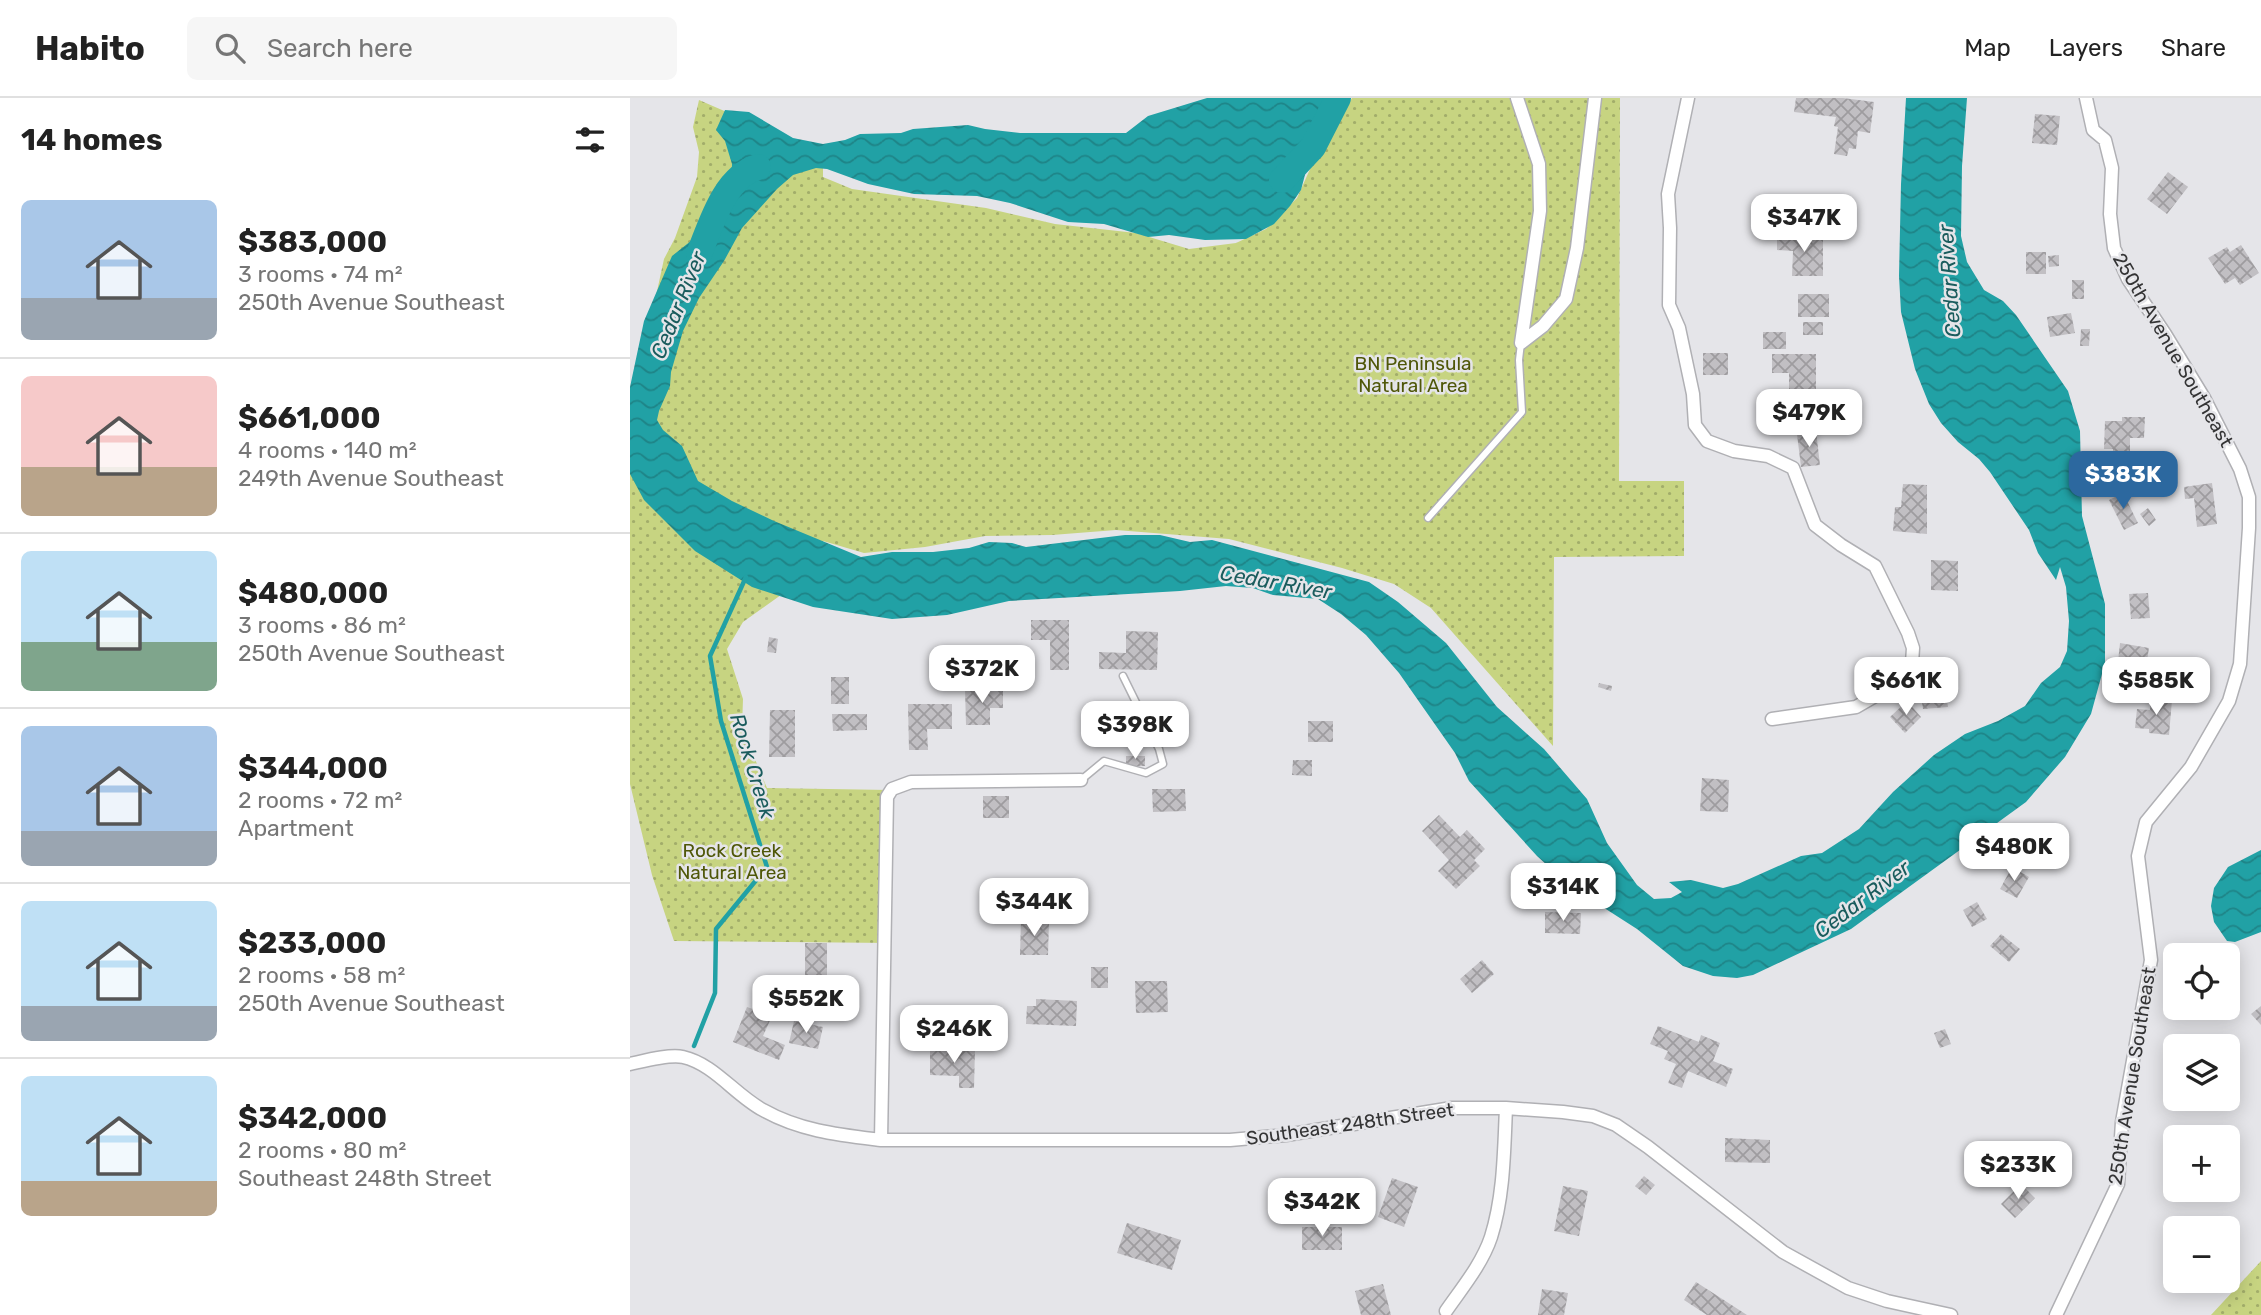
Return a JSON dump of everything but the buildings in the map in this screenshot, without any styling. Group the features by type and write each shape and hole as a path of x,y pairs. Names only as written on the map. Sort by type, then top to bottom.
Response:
{"street":[{"path":"1517,98 1539,164 1540,199 1521,343"},
{"path":"1521,343 1543,326 1566,299 1577,248 1595,98"},
{"path":"1688,98 1668,194 1670,305 1679,328 1691,382 1695,425 1707,441 1734,452 1768,456 1793,468 1815,525 1875,566 1913,648 1912,663 1901,681 1856,707 1772,719"},
{"name":"250th Avenue Southeast","path":"2056,1315 2118,1184 2122,1122 2151,960 2138,856 2146,822 2191,767 2229,701 2240,664 2249,528 2249,497 2240,468 2204,398 2128,279 2114,248 2110,214 2112,168 2105,140 2093,130 2086,98"},
{"path":"881,1140 887,797 892,789 911,782 1081,780"},
{"name":"Southeast 248th Street","path":"630,1064 681,1056 703,1065 761,1109 796,1126 832,1135 881,1140 1230,1140 1286,1135 1452,1108 1506,1108 1593,1116 1616,1125 1648,1147 1783,1252 1848,1288 1887,1301 1951,1315"},
{"path":"1446,1313 1478,1264 1491,1236 1500,1197 1506,1108"}],"lane":[{"path":"1428,518 1522,412 1519,360 1521,343"},
{"path":"1081,780 1104,761 1146,773 1163,764 1159,749 1123,676"}],"green space":[{"name":"BN Peninsula Natural Area","path":"1352,98 1620,98 1619,481 1684,481 1684,556 1554,557 1553,746 1431,608 1394,584 1342,568 1229,539 1116,530 985,536 925,547 864,553 823,541 823,565 743,622 727,649 743,699 742,728 767,788 890,790 889,943 674,941 652,875 630,784 630,459 654,305 664,259 675,238 697,177 699,152 693,127 699,100 823,154 823,177 852,189 986,208 1055,224 1136,233 1189,249 1236,243 1266,229 1297,198 1324,138"},
{"path":"2261,1261 2261,1315 2211,1315 2231,1293 2240,1293 2240,1284"}],"water":[{"path":"1207,98 1330,98 1310,126 1306,171 1301,190 1274,224 1246,239 1205,240 1169,235 1148,237 1104,224 1068,222 1010,203 977,196 914,194 868,184 827,169 816,168 793,175 742,228 699,298 683,331 671,372 670,386 657,420 663,430 682,446 698,481 774,521 861,557 892,552 933,552 969,548 989,542 1026,547 1125,535 1160,535 1190,542 1212,540 1369,582 1398,602 1446,643 1497,707 1544,749 1587,799 1607,843 1637,885 1654,899 1671,898 1682,892 1669,882 1691,880 1723,888 1801,856 1822,853 1859,829 1893,792 1934,755 1965,734 1998,721 2025,706 2041,683 2060,667 2067,651 2069,621 2066,587 2060,567 2056,580 2038,553 2029,530 1990,472 1958,442 1929,404 1915,369 1901,312 1901,184 1906,98 1967,98 1961,236 1967,262 1984,290 2003,301 2016,315 2068,391 2080,431 2082,516 2105,604 2105,663 2091,714 2065,757 2026,802 1851,929 1753,975 1737,978 1713,976 1683,966 1637,929 1570,886 1537,856 1469,781 1455,753 1399,673 1366,635 1318,599 1273,595 1253,588 1226,586 1009,601 947,615 892,619 813,607 752,587 695,551 644,500 630,474 630,387 644,321 672,256 706,229 731,197 732,164 725,141 716,130 725,110 749,112 793,138 823,144 860,134 901,133 913,129 968,125 1020,133 1126,133 1148,116"},
{"path":"2261,850 2261,932 2235,942 2227,941 2214,922 2211,906 2214,888 2228,867"}],"waterway":[{"name":"Cedar River","path":"1282,180 1313,147 1338,98"},
{"name":"Cedar River","path":"699,254 714,216 728,191 746,172 758,167"},
{"name":"Rock Creek","path":"694,1046 715,993 716,929 767,867 721,721 710,656 746,577"}],"park label":[{"name":"Rock Creek Natural Area","path":"732,861"}]}
